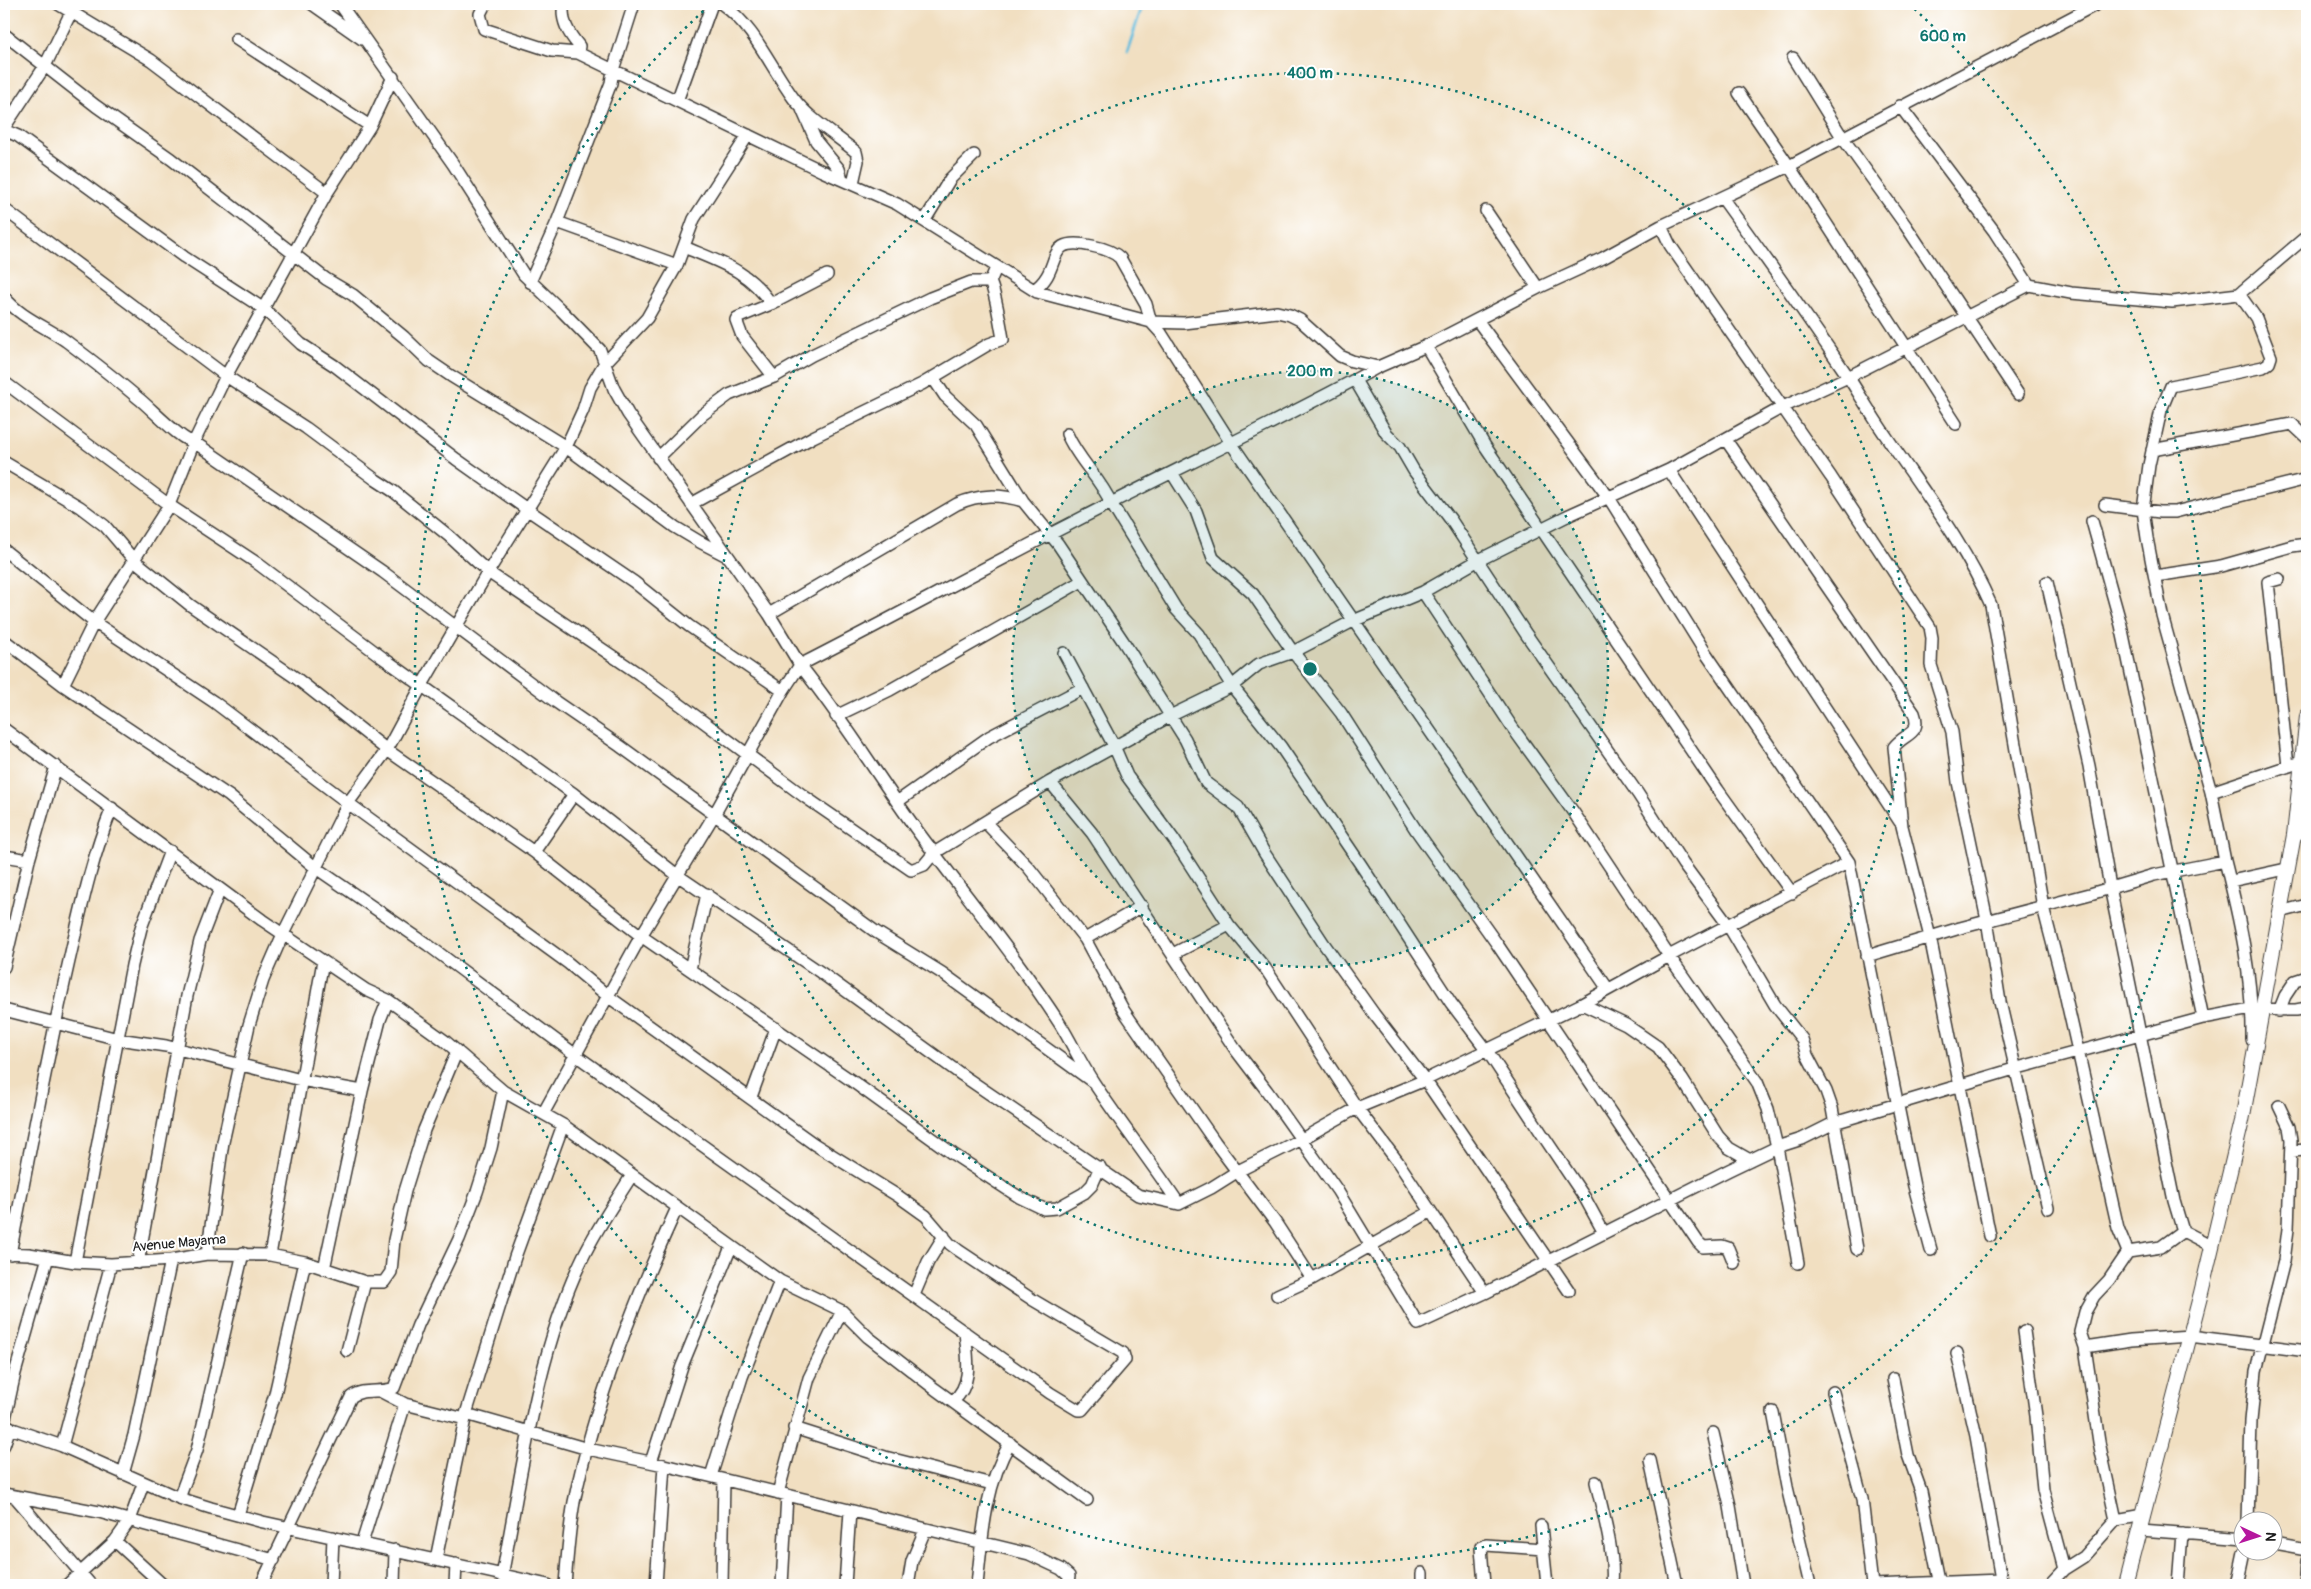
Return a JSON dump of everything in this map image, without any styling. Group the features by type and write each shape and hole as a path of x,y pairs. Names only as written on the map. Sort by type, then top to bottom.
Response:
{"street":[{"path":"58,4 72,8 151,60 327,193"},
{"path":"312,4 370,45"},
{"path":"340,4 453,164 504,246 530,282 600,350 614,389 628,414 769,614 800,665 822,692 836,716 1060,1024 1093,1082 1152,1163 1179,1204"},
{"path":"485,4 480,14 484,29 552,51 578,53 897,204 925,220 996,268 1034,290 1152,322 1184,323 1277,312 1300,320 1340,356 1378,367"},
{"path":"564,4 562,10 566,30 580,46 578,53"},
{"path":"530,282 557,222 611,83 613,70 634,4"},
{"path":"677,101 712,4"},
{"path":"722,4 739,17 755,37 801,107 816,141 847,181"},
{"path":"544,1112 577,1056 641,936 714,815 783,691 800,665 883,623 958,581 1378,367 1426,346 1538,288 1588,266 1662,226 1723,199 1789,166 2097,4"},
{"path":"72,8 45,66 4,129 18,136 192,262 264,309 301,344 335,366 528,510 634,582 689,626 783,691"},
{"path":"4,34 96,106 171,159 326,279 362,302 429,361 566,447 675,527 729,556"},
{"path":"236,39 370,126"},
{"path":"1793,58 1842,137 1906,226 1965,318 1999,363 2018,394"},
{"path":"63,685 94,622 169,505 194,442 226,376 327,193 370,126 393,77"},
{"path":"1739,93 1789,166 1905,348 1956,424"},
{"path":"1900,106 1994,231 2029,285"},
{"path":"801,107 856,152 858,161 847,181"},
{"path":"207,1254 223,1142 249,1025 263,980 283,934 348,803 387,750 422,685 488,572 566,447 583,410 590,388 604,364 647,318 676,265 694,219 748,135"},
{"path":"925,220 950,179 974,154"},
{"path":"1723,199 1848,377 1872,416 1955,535 1991,605 2043,907 2118,1228 2128,1252"},
{"path":"4,209 226,376 306,428 393,491 449,536 488,572 639,674 910,870 924,865 934,853 1050,782 1170,716 1232,686 1259,664 1293,652 1353,621 1422,592 1477,561 1567,516 1668,470 1726,440 1783,407 1848,377 2029,285 2072,294 2172,302 2239,294 2307,236"},
{"path":"1486,211 1538,288"},
{"path":"557,222 676,265"},
{"path":"1662,226 1670,245 1783,407 1930,627 1932,638 1931,666 1952,732 1958,782 1988,920 1991,955 2014,1069 2048,1208"},
{"path":"1034,290 1046,279 1058,249 1062,245 1070,243 1091,246 1116,254 1120,258 1146,304 1152,322 1161,332 1231,443 1608,989"},
{"path":"684,246 740,271 764,293 771,304"},
{"path":"990,282 996,268"},
{"path":"774,377 742,336 736,324 738,318 771,304 827,275"},
{"path":"658,458 715,404 729,395 774,377 812,355 930,298 970,282 990,282"},
{"path":"690,504 813,438 933,378 989,344 1003,339 995,304 994,288 990,282"},
{"path":"2239,294 2256,318 2271,357 2269,363 2263,367 2171,386 2161,410 2152,450 2143,510 2146,538 2162,615 2211,792 2242,928 2257,1009"},
{"path":"4,297 20,314 65,340 130,391 159,415 183,439 194,442 383,572 457,628 876,932 942,974 1093,1082"},
{"path":"1477,320 1609,498 1705,652 1849,862 1914,1186 1930,1250"},
{"path":"1426,346 1485,446 1541,530 1718,790 1792,893"},
{"path":"933,378 945,396 976,425 1023,501 1051,534 1185,739 1206,783 1238,807 1265,854 1324,944 1374,1014 1425,1080 1569,1291"},
{"path":"1355,380 1386,433 1400,447 1414,471 1451,520 1477,561 1638,794 1683,864 1728,925 1775,1005 1802,1039 1807,1055 1826,1091 1834,1123 1857,1249"},
{"path":"4,382 169,505 257,564 574,794 677,876 707,894 993,1096 1100,1167 1138,1195 1179,1204 1211,1188 1238,1170 1300,1140 1357,1108 1425,1080 1486,1049 1549,1021 1849,862"},
{"path":"2152,450 2292,424 2307,438"},
{"path":"1067,434 1077,453 1104,487 1111,503 1176,608 1199,634 1232,686 1281,748 1362,865 1451,1003 1486,1049 1585,1198 1604,1233"},
{"path":"1726,440 1914,713 1917,721 1916,728 1898,741 1894,747 1902,826 1930,937 1990,1236"},
{"path":"4,462 80,507 116,537 134,560 190,605 296,678 387,750 534,852 641,936 776,1028 953,1154 1033,1205 1044,1209 1057,1208 1084,1193 1092,1184 1100,1167"},
{"path":"1668,470 1902,826"},
{"path":"1172,473 1196,511 1214,558 1254,594 1293,652 1340,713 1416,830 1549,1021 1627,1140 1703,1247 1722,1246 1728,1248 1734,1263"},
{"path":"2105,505 2175,512 2307,479"},
{"path":"769,614 957,504 972,498 995,495 1023,501"},
{"path":"2092,521 2121,625 2203,1018"},
{"path":"2155,576 2220,566 2292,546 2307,544"},
{"path":"4,550 94,622 214,702 348,803 568,963 609,997 814,1144 926,1216 950,1244 1008,1284 1123,1353 1125,1360 1085,1409 1078,1410 965,1332 577,1056 428,945 316,868 229,796 63,685 4,640"},
{"path":"2279,579 2268,582 2268,590 2288,766"},
{"path":"836,716 890,690 1082,581"},
{"path":"2047,582 2089,766 2110,887 2174,1201 2183,1231 2212,1246"},
{"path":"1422,592 1512,727 1574,813 1669,956 1757,1082 1768,1109 1777,1147 1798,1263"},
{"path":"1064,653 1114,746 1127,776 1174,840 1229,925 1264,968 1357,1108 1398,1162 1485,1293"},
{"path":"897,802 989,737 1083,688"},
{"path":"2125,1585 2141,1530 2190,1336 2242,1121 2252,1064 2257,1009 2280,912 2286,869 2294,835 2305,760 2307,716"},
{"path":"4,729 220,890 366,990 388,1000 445,1041 503,1091 544,1112 780,1281 842,1311 868,1337 1088,1500"},
{"path":"2211,792 2305,760"},
{"path":"4,967 29,860 56,766"},
{"path":"1050,782 1092,833 1142,906 1206,1006 1337,1190 1418,1324 1485,1293 1750,1160 1777,1147 1802,1140 1834,1123 2014,1069 2203,1018 2257,1009 2307,1008"},
{"path":"534,852 574,794"},
{"path":"7,1253 55,1023 93,859 112,808"},
{"path":"986,822 1028,868 1085,939 1124,1011 1238,1170 1312,1279"},
{"path":"2294,835 2307,831"},
{"path":"75,1262 98,1131 141,928 170,851"},
{"path":"4,856 29,860"},
{"path":"1867,956 1988,920 2043,907 2171,870 2226,861"},
{"path":"2231,881 2286,869"},
{"path":"138,1263 200,941 220,890"},
{"path":"690,969 707,894"},
{"path":"2280,912 2307,905"},
{"path":"1085,939 1142,906"},
{"path":"1173,954 1229,925"},
{"path":"270,1254 323,961"},
{"path":"2279,1010 2285,996 2295,981 2307,977"},
{"path":"324,1269 362,1091 380,1020 388,1000"},
{"path":"1582,1004 1626,1025 1658,1047 1682,1079 1718,1136 1729,1148 1750,1160"},
{"path":"4,1010 118,1039 178,1049 301,1080 362,1091"},
{"path":"750,1097 776,1028"},
{"name":"Avenue Mayama","path":"7,1253 48,1256 75,1262 111,1264 171,1260 207,1254 270,1254 305,1262 365,1282 384,1282 391,1272 394,1240 403,1201 424,1130 457,1051"},
{"path":"263,1584 352,1397 360,1392 394,1388 418,1325 459,1239 492,1148 503,1091"},
{"path":"2248,1512 2251,1421 2256,1371 2264,1346 2284,1261 2288,1229 2291,1151 2289,1127 2279,1106"},
{"path":"436,1560 466,1416 515,1257 562,1125"},
{"path":"2291,1151 2307,1150"},
{"path":"502,1576 541,1381 559,1318 583,1257 609,1210 632,1175"},
{"path":"565,1585 574,1502 597,1414 650,1266 677,1208"},
{"path":"1277,1295 1312,1279 1430,1212"},
{"path":"2116,1520 2099,1442 2085,1347 2080,1332 2085,1312 2094,1296 2109,1280 2128,1252 2161,1247 2183,1231"},
{"path":"914,1295 928,1262 944,1236"},
{"path":"651,1462 682,1366 731,1247"},
{"path":"179,1498 197,1450 243,1254"},
{"path":"4,1445 10,1372 48,1256"},
{"path":"123,1474 134,1435 171,1260"},
{"path":"238,1515 275,1394 305,1262"},
{"path":"62,1446 111,1264"},
{"path":"711,1476 742,1377 780,1281"},
{"path":"347,1351 365,1282"},
{"path":"782,1585 782,1494 794,1428 809,1378 842,1311"},
{"path":"2024,1330 2036,1416 2043,1490 2064,1569"},
{"path":"953,1401 964,1387 968,1377 965,1332"},
{"path":"2085,1347 2131,1340 2190,1336 2307,1351"},
{"path":"1833,1392 1862,1499 1872,1585 2002,1583 1976,1436 1957,1353"},
{"path":"1893,1379 1908,1454 1921,1491 1940,1583"},
{"path":"379,1391 405,1404 466,1416 588,1449 711,1476 1029,1554 1047,1561 1070,1576 1068,1585"},
{"path":"362,1543 405,1404"},
{"path":"1773,1412 1787,1487 1810,1585"},
{"path":"6,1425 62,1446 143,1484 179,1498 238,1515 333,1538 456,1564 528,1583 548,1585"},
{"path":"794,1428 885,1457 992,1484"},
{"path":"1713,1433 1730,1506 1743,1585"},
{"path":"977,1585 992,1484 998,1466 1010,1443"},
{"path":"1650,1460 1663,1528 1677,1585"},
{"path":"656,1585 664,1465"},
{"path":"722,1585 724,1480"},
{"path":"1596,1482 1609,1543 1613,1570 1612,1585"},
{"path":"68,1585 115,1541 130,1520 143,1484"},
{"path":"9,1495 130,1520 274,1560"},
{"path":"9,1495 91,1585"},
{"path":"846,1585 850,1511"},
{"path":"2049,1585 2064,1569 2083,1557 2116,1520 2144,1515"},
{"path":"1540,1526 1547,1585"},
{"path":"908,1585 912,1561 925,1530"},
{"path":"2141,1530 2234,1537"},
{"path":"2178,1585 2182,1533"},
{"path":"331,1585 333,1538"},
{"path":"115,1541 163,1585"},
{"path":"1484,1585 1481,1547 1486,1545 1544,1549"},
{"path":"2284,1546 2307,1550"},
{"path":"394,1585 395,1550"},
{"path":"2305,1585 2307,1561"},
{"path":"2237,1585 2242,1562"},
{"path":"456,1564 456,1585"},
{"path":"1422,1573 1422,1585"}],"waterway":[{"path":"1127,52 1143,4"}]}
